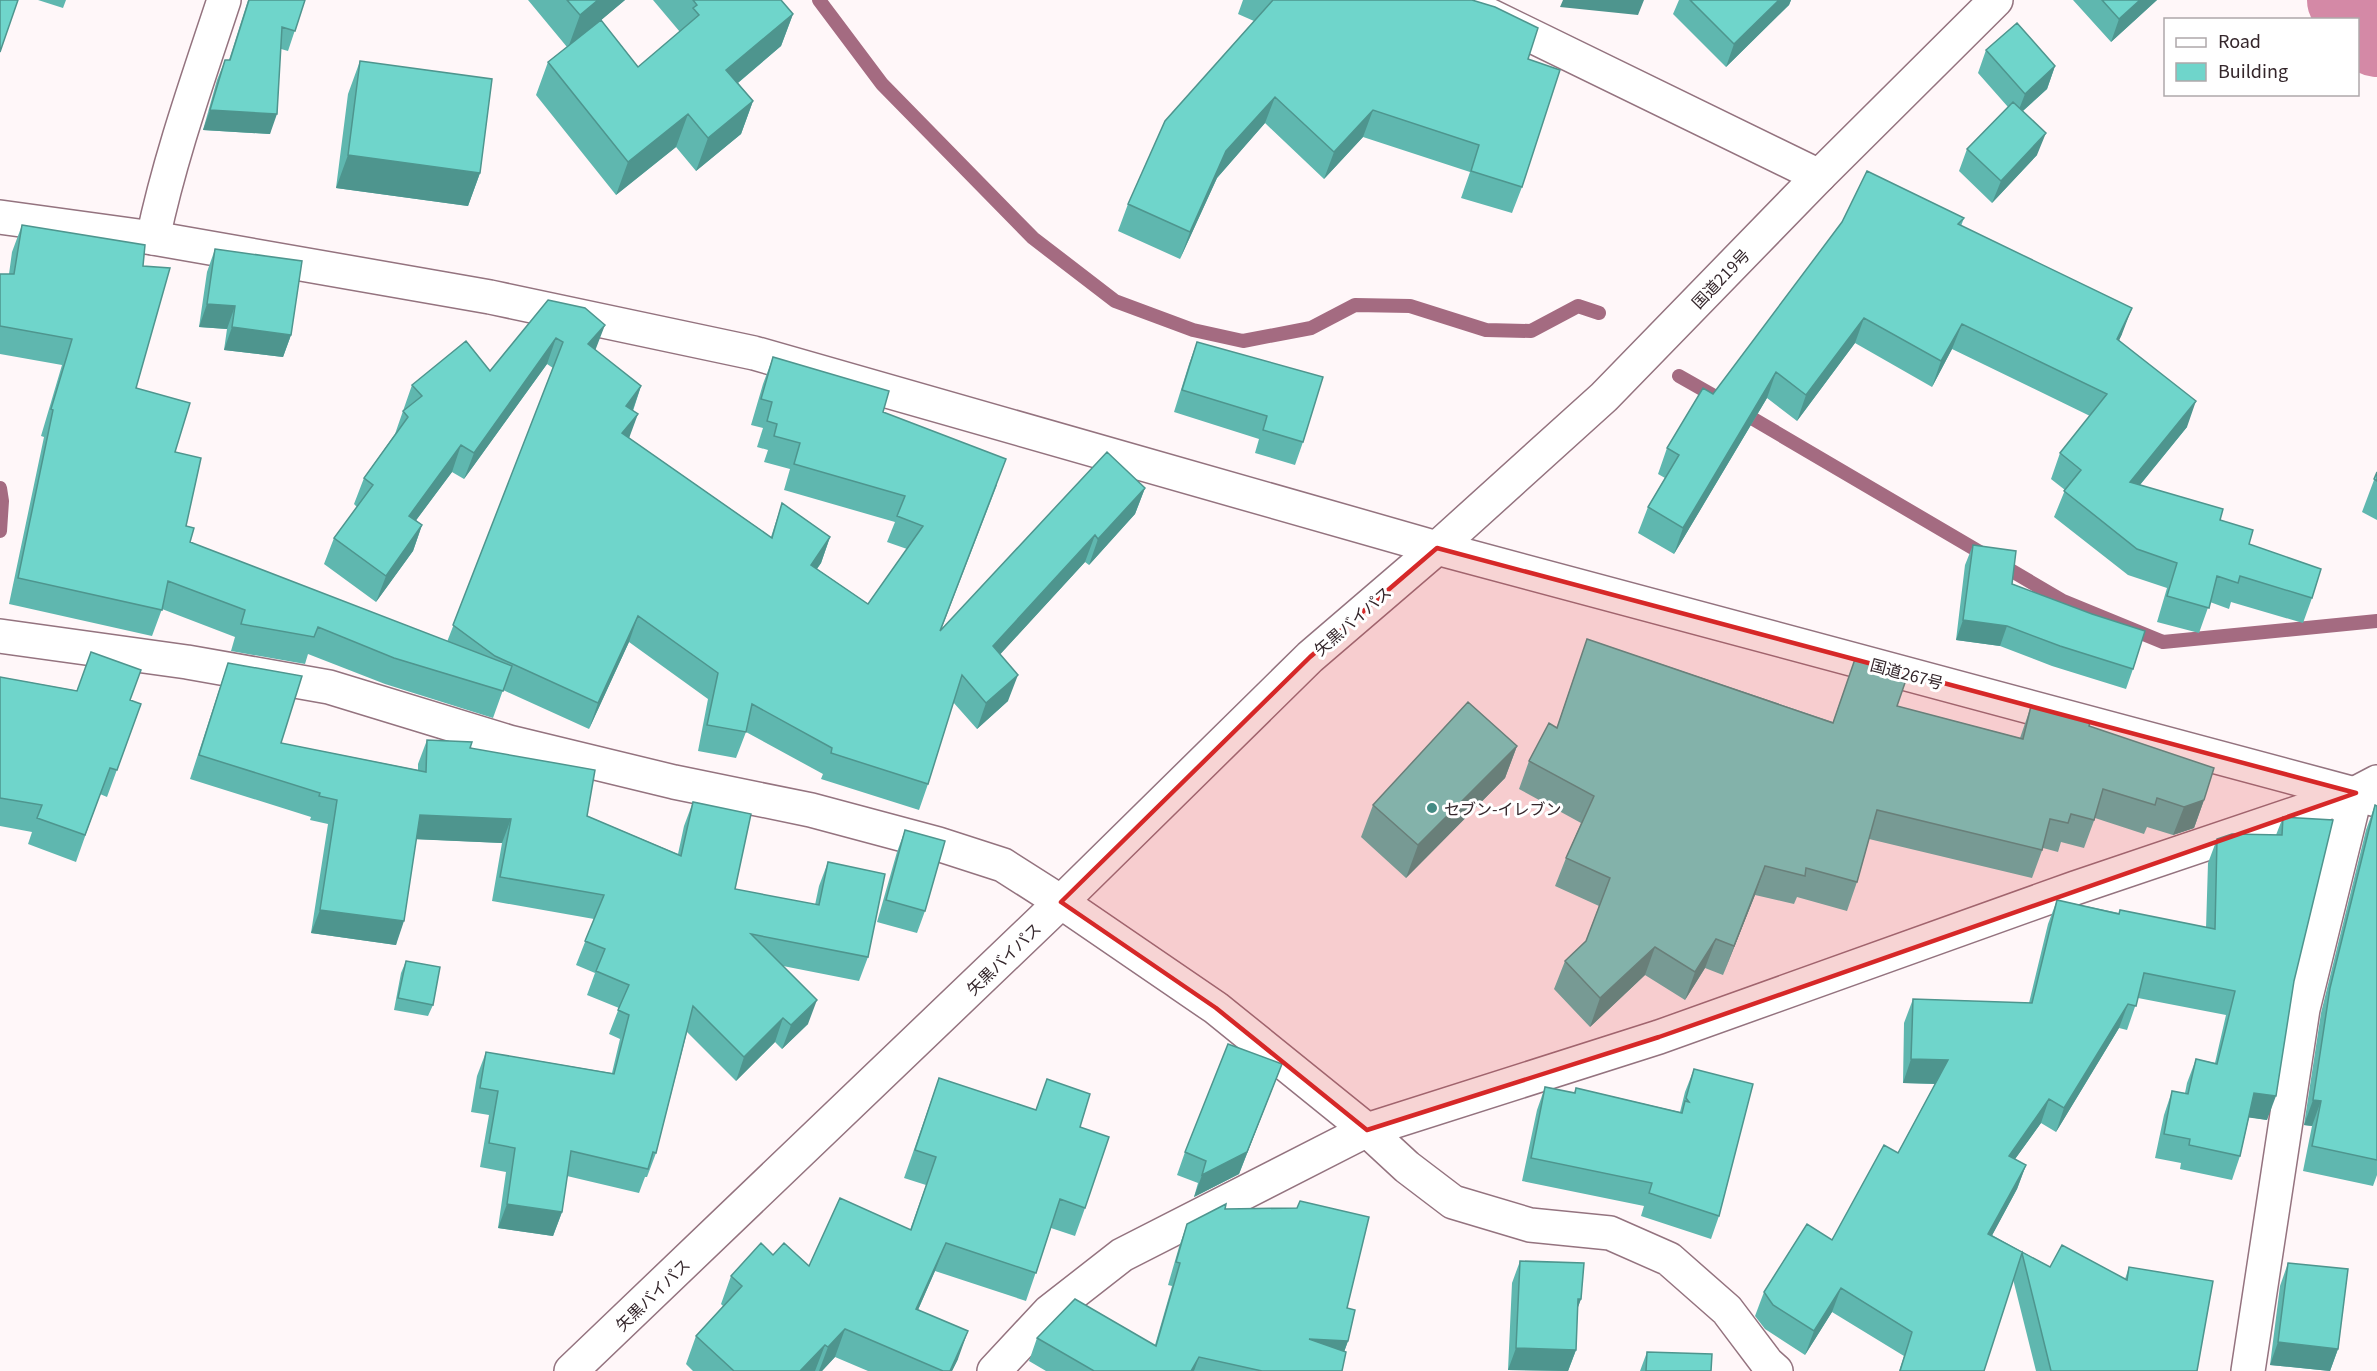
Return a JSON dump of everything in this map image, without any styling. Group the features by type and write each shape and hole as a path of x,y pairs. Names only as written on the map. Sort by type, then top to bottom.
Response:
{"main road":[{"path":"153,238 162,196 182,127 224,0"},
{"path":"1458,0 1819,176"},
{"name":"国道219号","path":"1437,548 1604,397 1819,176 1996,0"},
{"name":"国道267号","path":"0,218 153,238 490,297 754,353 1437,548 2370,792"},
{"name":"矢黒バイパス","path":"571,1371 1061,902 1310,657 1437,548"},
{"path":"0,636 187,662 329,687 509,742 674,782 811,810 938,843 1003,865 1216,1008 1367,1130 1407,1167 1453,1202 1530,1225 1610,1233 1669,1259 1727,1310 1767,1363 1776,1371"},
{"path":"994,1371 1049,1312 1122,1255 1367,1130 1659,1038 2075,888 2370,792"},
{"path":"2248,1371 2303,1009 2370,792"}],"highlighted area":[{"path":"1437,548 2356,793 1659,1037 1367,1130 1216,1008 1061,902 1310,657"}],"building":[{"path":"0,0 18,0 0,52"},
{"path":"249,0 305,0 295,31 282,27 277,114 210,110 225,60 230,60"},
{"path":"567,0 598,0 580,15"},
{"path":"693,0 781,0 793,14 726,70 753,101 708,138 688,114 628,162 548,62 601,20 638,67 699,15 693,8 697,5"},
{"path":"1273,0 1472,0 1495,7 1538,28 1528,59 1560,70 1522,187 1471,171 1479,145 1373,110 1334,152 1275,97 1226,151 1190,232 1128,204 1165,121"},
{"path":"1690,0 1779,0 1734,44"},
{"path":"2102,0 2140,0 2119,19"},
{"path":"2017,23 2055,66 2025,94 1986,50"},
{"path":"360,61 492,79 480,173 348,155"},
{"path":"2013,102 2046,133 2001,181 1967,149"},
{"path":"1867,171 1964,218 1958,224 2132,308 2117,339 2196,401 2130,482 2223,509 2220,520 2253,530 2249,544 2321,569 2312,598 2240,576 2238,583 2217,576 2209,608 2167,596 2177,563 2137,549 2064,491 2081,470 2060,453 2107,394 1962,324 1941,361 1864,318 1806,395 1776,372 1683,528 1648,507 1679,455 1667,448 1703,388 1713,394 1842,222"},
{"path":"22,225 145,245 143,266 170,268 136,388 190,403 175,452 201,458 186,526 194,528 190,542 512,666 503,691 394,658 318,627 314,637 241,624 245,610 168,581 162,610 18,578 53,410 51,409 72,339 0,326 0,274 14,274"},
{"path":"215,249 302,261 291,335 232,327 235,306 207,304"},
{"path":"548,300 585,308 605,325 588,344 641,386 626,406 638,414 622,433 772,538 782,503 830,537 811,565 868,604 923,526 897,516 905,496 794,464 800,443 774,436 777,424 767,421 772,402 761,399 773,357 889,391 883,412 1006,459 940,631 1107,452 1145,488 1098,539 1095,535 993,646 1018,675 986,703 962,675 928,784 831,753 832,748 752,704 746,732 707,725 718,673 638,616 598,703 495,656 453,625 563,342 556,338 474,453 461,445 409,516 422,525 386,576 334,538 373,485 364,478 408,417 403,411 422,396 412,385 466,341 490,371"},
{"path":"1197,342 1323,377 1303,442 1263,430 1267,416 1182,390"},
{"path":"1973,545 2016,551 2012,584 2145,631 2133,669 2060,646 2007,626 1963,620"},
{"path":"1587,639 1833,723 1855,659 1907,677 1897,706 2023,739 2031,706 2090,722 2089,726 2214,768 2204,800 2184,807 2157,798 2155,805 2103,789 2094,820 2071,814 2068,823 2050,819 2042,850 1877,810 1857,882 1806,868 1805,876 1765,866 1734,946 1716,939 1695,972 1655,947 1600,998 1565,961 1586,941 1610,878 1566,858 1594,796 1529,761 1549,723 1557,728"},
{"path":"91,652 141,670 130,700 141,704 117,770 110,768 85,835 37,818 42,805 0,798 0,677 77,691"},
{"path":"228,663 302,676 281,743 426,772 427,740 472,742 470,748 595,770 587,816 681,856 693,802 751,814 735,889 819,905 828,862 885,874 868,957 751,934 817,1000 791,1025 783,1018 744,1057 693,1006 656,1153 653,1152 648,1169 571,1151 562,1212 507,1204 515,1148 489,1143 498,1091 480,1088 486,1052 614,1074 629,1015 618,1010 629,985 596,971 605,949 585,941 604,895 500,877 511,819 420,815 404,921 320,910 337,800 199,755"},
{"path":"1468,702 1517,746 1418,845 1373,805"},
{"path":"2375,805 2377,806 2377,1160 2312,1146 2321,1101 2313,1100 2330,988"},
{"path":"2283,817 2333,820 2294,981 2276,1096 2254,1093 2240,1156 2189,1145 2190,1139 2164,1134 2172,1091 2188,1094 2196,1059 2217,1064 2235,991 2144,973 2136,1006 2128,1004 2064,1108 2049,1099 2009,1156 2026,1165 1988,1234 2050,1267 2062,1245 2127,1280 2129,1267 2213,1281 2197,1371 2051,1371 2022,1253 1984,1371 1900,1371 1912,1332 1841,1288 1814,1331 1773,1305 1764,1292 1807,1224 1832,1240 1884,1145 1898,1153 1948,1060 1911,1059 1913,999 2032,1003 2057,900 2119,914 2120,910 2215,929 2217,839 2232,834 2282,835"},
{"path":"905,830 945,841 925,911 886,900"},
{"path":"406,961 440,967 433,1005 398,998"},
{"path":"1228,1044 1282,1064 1247,1152 1202,1175 1206,1161 1185,1152"},
{"path":"1694,1069 1753,1084 1719,1216 1649,1193 1652,1183 1531,1158 1545,1087 1575,1093 1576,1088 1682,1113 1685,1101 1689,1102 1686,1098"},
{"path":"939,1078 1036,1110 1047,1079 1090,1094 1080,1127 1109,1137 1085,1208 1060,1199 1036,1273 946,1243 916,1309 968,1331 950,1371 943,1371 845,1329 828,1347 825,1345 800,1371 734,1371 696,1336 742,1286 731,1276 761,1243 773,1255 784,1243 809,1266 840,1198 911,1230 936,1157 915,1150"},
{"path":"1300,1201 1369,1217 1347,1308 1355,1310 1348,1341 1309,1339 1346,1352 1342,1371 1262,1371 1199,1357 1191,1371 1094,1371 1037,1338 1075,1299 1156,1346 1180,1263 1176,1262 1187,1224 1226,1204 1225,1209 1297,1208"},
{"path":"1520,1261 1584,1263 1581,1299 1578,1299 1576,1350 1516,1348"},
{"path":"2288,1263 2348,1269 2338,1349 2278,1342"},
{"path":"1647,1352 1712,1354 1711,1371 1646,1371"}],"waterway":[{"path":"819,0 882,84 1033,238 1115,301 1193,330 1243,341 1311,328 1355,305 1410,306 1486,330 1531,331 1578,306 1599,313"},
{"path":"2347,0 2377,37"},
{"path":"1679,376 1716,397"},
{"path":"1738,410 2063,601 2163,642 2377,621"},
{"path":"0,488 2,501 0,531"}],"place":[{"name":"セブン-イレブン","path":"1432,808"}]}
